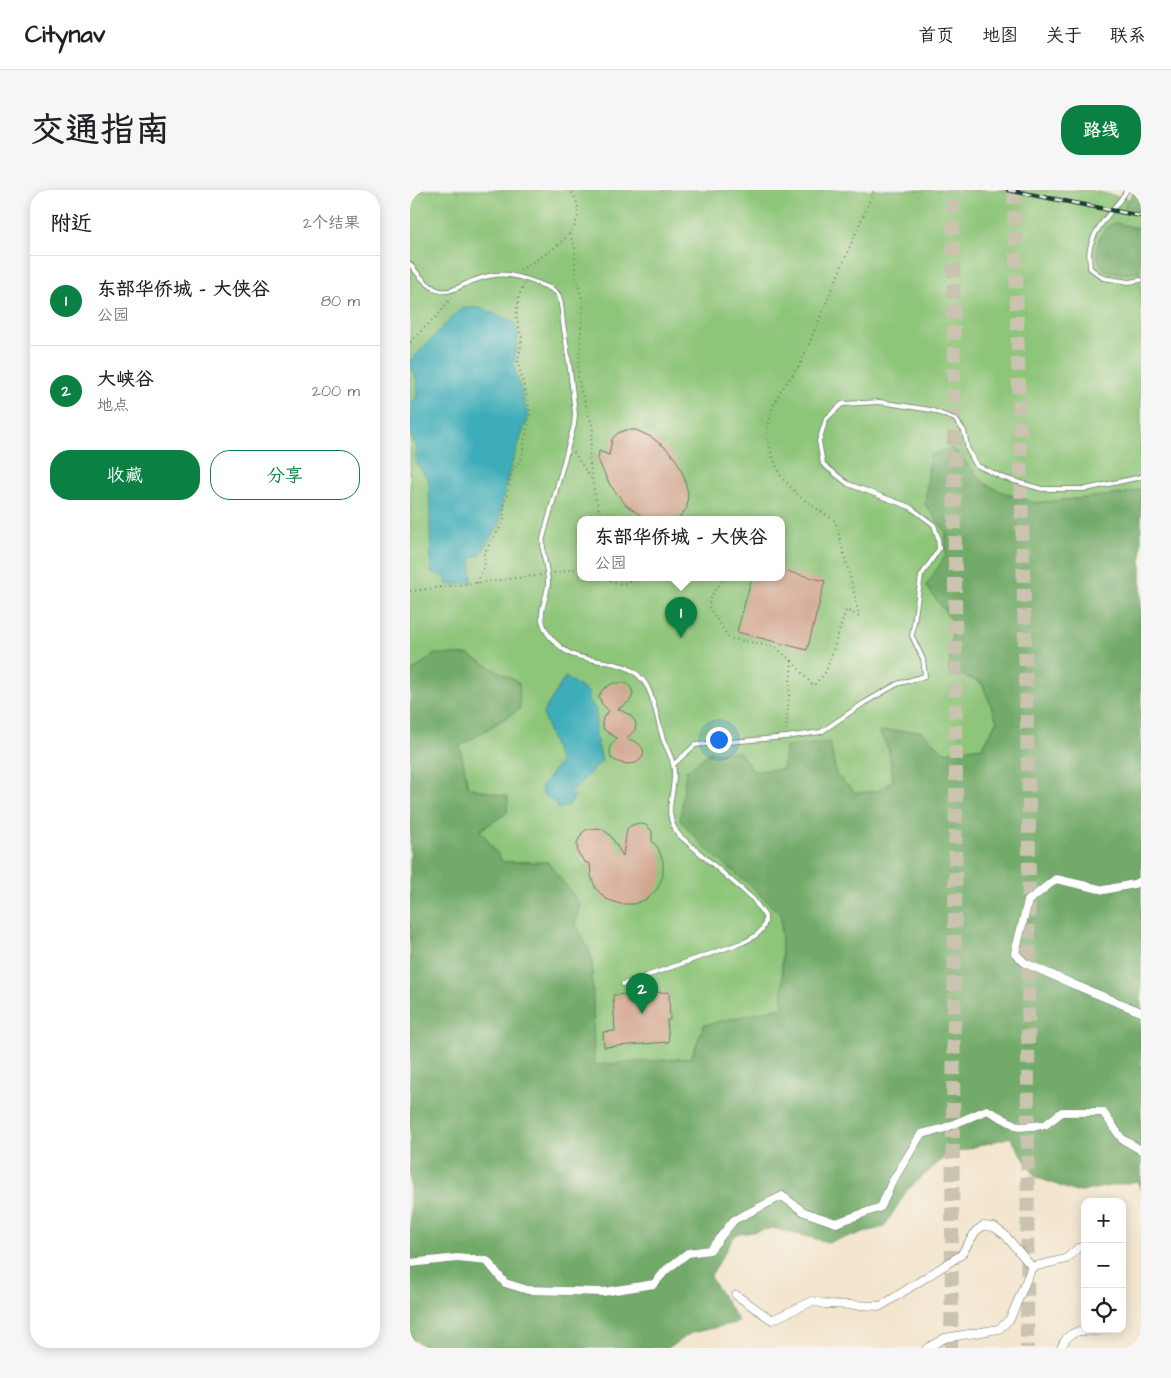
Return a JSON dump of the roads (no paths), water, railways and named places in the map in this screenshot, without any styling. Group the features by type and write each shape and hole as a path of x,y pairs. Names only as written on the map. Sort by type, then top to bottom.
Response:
{"street":[{"path":"1141,881 1104,890 1056,879 1028,901 1015,952 1025,963 1075,986 1141,1012"},
{"path":"410,1262 457,1258 487,1261 505,1283 528,1290 603,1292 654,1284 666,1270 688,1253 710,1250 734,1220 782,1196 804,1212 836,1223 881,1207 891,1184 921,1134 942,1129 986,1110 1019,1127 1045,1125 1062,1112 1103,1112 1122,1139 1141,1150"},
{"path":"736,1295 772,1320 812,1301 825,1304 881,1306 961,1255 976,1230 983,1226 994,1227 1005,1236 1032,1268"},
{"path":"1032,1268 1066,1259 1081,1248"},
{"path":"927,1348 945,1338 999,1329 1010,1319 1032,1268"},
{"path":"1061,1348 1068,1338 1077,1330 1081,1330"}],"lane":[{"path":"1127,190 1118,204 1098,227 1089,249 1090,268 1103,278 1129,282 1141,280"},
{"path":"410,264 430,287 438,291 448,292 457,290 471,281 496,274 526,279 552,290 559,297 575,414 542,544 548,574 542,621 552,639 571,654 614,662 627,667 643,681 648,689 673,765 670,806 672,825 675,831 753,899 762,910 766,921 758,934 744,942 623,984"},
{"path":"673,765 695,745 821,732 864,703 897,684 925,676 923,659 912,636 921,576 939,549 938,537 934,525 910,507 848,484 823,464 819,441 826,419 842,404 880,402 931,410 955,419 964,431 968,450 976,465 1004,478 1042,489 1086,489 1141,477"}],"water":[{"path":"468,307 484,309 516,325 518,335 514,365 528,417 509,471 501,507 500,523 480,555 471,559 472,582 447,585 445,577 431,572 429,481 415,458 416,447 410,433 410,403 416,398 417,385 410,361 460,309"},
{"path":"565,677 590,695 587,698 596,710 596,737 602,760 574,790 571,788 569,792 575,797 569,805 558,809 555,802 541,793 543,789 541,788 560,762 543,713"}],"tunnel":[{"path":"951,1348 956,789 953,190"},
{"path":"1014,190 1029,807 1027,1348"}],"railway":[{"path":"1008,190 1141,216"}],"place":[{"name":"东部华侨城 - 大侠谷","path":"681,638"},
{"name":"大峡谷","path":"642,1014"}]}
